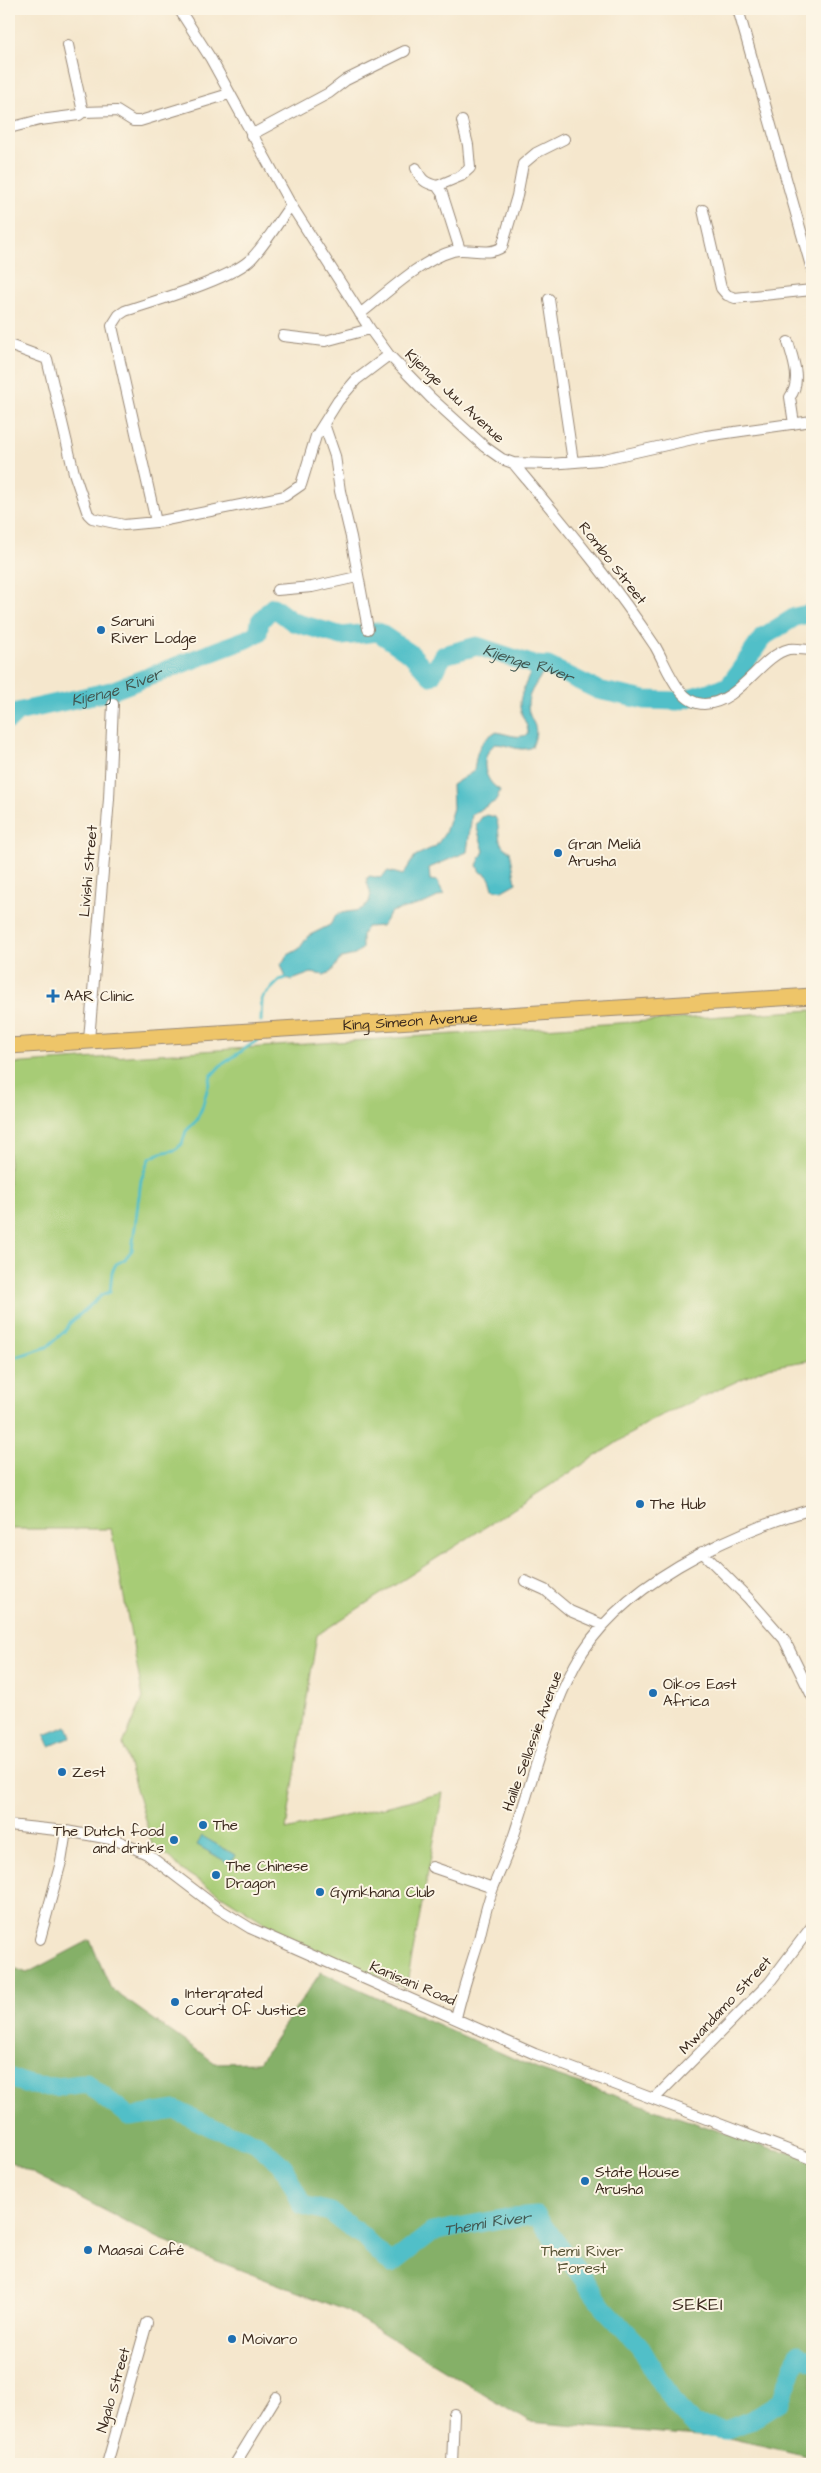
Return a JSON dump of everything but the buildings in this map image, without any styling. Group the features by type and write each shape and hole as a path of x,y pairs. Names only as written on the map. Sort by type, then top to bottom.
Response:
{"main road":[{"name":"King Simeon Avenue","path":"9,1046 812,996"}],"street":[{"name":"Kijenge Juu Avenue","path":"179,9 211,59 251,136 291,205 370,329 389,355 430,398 485,447 502,459 513,462 550,464 600,460 706,436 812,421"},
{"path":"738,9 812,265"},
{"path":"68,45 82,112"},
{"path":"251,136 328,93 346,80 405,51"},
{"path":"9,128 40,120 79,115 82,112 117,111 133,121 140,120 229,94"},
{"path":"416,168 420,178 426,183 437,186 461,176 470,168 468,145 462,121"},
{"path":"360,314 429,261 460,250 492,251 502,247 517,196 523,164 536,153 564,138"},
{"path":"437,186 442,193 460,250"},
{"path":"156,522 112,326 119,315 125,311 207,282 242,265 252,258 291,205"},
{"path":"703,210 721,288 727,295 735,298 812,290"},
{"path":"549,299 573,462"},
{"path":"283,336 325,341 370,329"},
{"path":"788,342 796,368 795,392 790,396 794,424"},
{"path":"9,344 47,359 74,473 88,514 98,520 124,525 156,522 286,496 294,492 301,485 310,452 338,401 356,380 389,355"},
{"path":"324,424 335,456 340,491 351,537 368,628"},
{"name":"Rombo Street","path":"513,462 627,605 661,656 679,689 693,702 705,704 727,698 778,655 790,649 812,650"},
{"path":"276,590 312,587 357,577"},
{"name":"Livishi Street","path":"89,1040 109,799 113,704"},
{"name":"Haille Sellassie Avenue","path":"456,2018 493,1888 505,1864 565,1688 584,1650 603,1625 651,1586 702,1552 748,1531 812,1509"},
{"path":"702,1552 748,1598 784,1639 812,1696"},
{"path":"525,1581 545,1590 570,1612 603,1625"},
{"name":"Kanisani Road","path":"11,1825 66,1831 116,1840 147,1854 219,1909 250,1928 534,2054 812,2159"},
{"path":"40,1939 59,1870 66,1831"},
{"path":"432,1867 493,1888"},
{"name":"Mwandamo Street","path":"654,2099 768,1983 812,1926"},
{"name":"Ngalo Street","path":"107,2464 147,2323"},
{"path":"235,2464 276,2396"},
{"path":"452,2464 454,2414"}],"green space":[{"path":"812,1010 812,1360 768,1367 652,1420 317,1635 286,1830 443,1793 406,1988 287,1937 182,1870 172,1859 152,1844 123,1744 143,1698 111,1529 9,1529 9,1064"},
{"name":"Themi River Forest","path":"90,1940 111,1989 215,2063 259,2062 321,1972 539,2070 772,2149 812,2157 812,2457 734,2439 529,2422 345,2310 160,2239 9,2161 9,1966 27,1973"}],"water":[{"path":"534,665 548,666 535,685 528,700 529,712 536,733 532,747 518,749 495,744 490,749 485,761 485,768 490,781 500,790 496,801 472,814 467,852 429,868 430,880 437,881 444,894 425,903 391,912 382,926 367,927 362,935 362,949 355,955 341,958 331,972 324,975 311,973 292,980 286,978 281,964 288,955 299,949 308,936 330,925 336,915 365,907 370,898 367,878 370,876 380,878 388,871 403,875 415,856 436,846 445,833 453,808 452,785 474,771 477,753 481,744 495,732 516,736 528,734 520,702"},
{"path":"487,815 495,817 500,841 510,851 516,883 502,891 493,889 490,879 480,872 477,865 484,851 476,825 482,817"},
{"path":"67,1726 71,1737 50,1746 45,1735"},
{"path":"202,1836 235,1855 230,1864 197,1845"}],"waterway":[{"name":"Kijenge River","path":"9,720 17,712 111,691 247,639 258,633 260,621 273,607 293,622 342,636 378,632 411,654 431,676 444,655 477,646 534,665 548,666 598,690 645,700 678,701 729,686 763,637 795,617 812,613"},
{"path":"261,1021 262,998 280,980 286,978"},
{"path":"9,1359 47,1347 66,1330 70,1323 102,1295 110,1292 112,1272 116,1264 124,1260 132,1250 141,1180 149,1159 160,1153 175,1150 182,1144 186,1131 196,1121 202,1108 211,1076 220,1066 262,1037"},
{"name":"Themi River","path":"9,2077 28,2084 46,2087 86,2083 130,2117 176,2110 213,2128 255,2142 284,2167 302,2205 330,2212 361,2235 391,2264 432,2232 501,2219 537,2216 605,2309 639,2345 672,2401 695,2426 726,2430 751,2420 781,2401 798,2354 812,2361"}],"place":[{"name":"Saruni River Lodge","path":"101,630"},
{"name":"Gran Meliá Arusha","path":"558,853"},
{"name":"AAR Clinic","path":"53,996"},
{"name":"The Hub","path":"640,1504"},
{"name":"Oikos East Africa","path":"653,1693"},
{"name":"Zest","path":"62,1772"},
{"name":"The","path":"203,1825"},
{"name":"The Dutch food and drinks","path":"174,1840"},
{"name":"The Chinese Dragon","path":"216,1875"},
{"name":"Gymkhana Club","path":"320,1892"},
{"name":"Intergrated Court Of Justice","path":"175,2002"},
{"name":"State House Arusha","path":"585,2181"},
{"name":"Maasai Café","path":"88,2250"},
{"name":"Moivaro","path":"232,2339"}],"district":[{"name":"SEKEI","path":"698,2304"}]}
